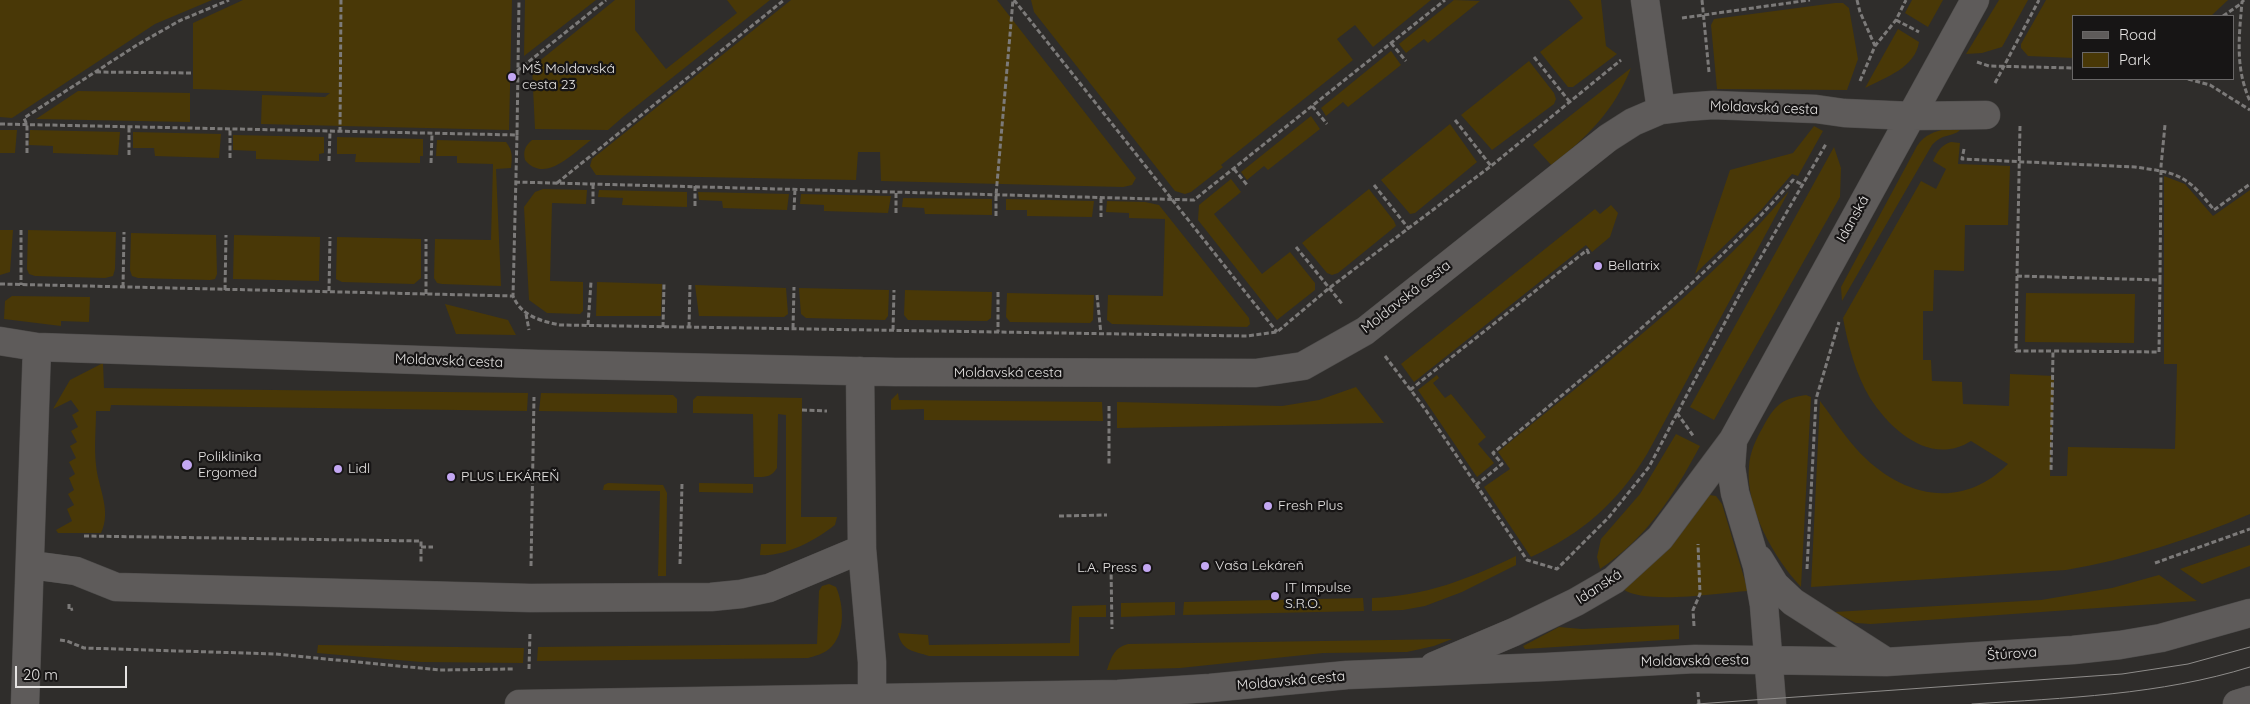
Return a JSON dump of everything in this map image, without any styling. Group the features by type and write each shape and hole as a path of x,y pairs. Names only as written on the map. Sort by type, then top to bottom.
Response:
{"street":[{"name":"Idanská","path":"1417,673 1523,628 1576,602 1614,580 1660,538 1732,440 1975,0"},
{"path":"1646,10 1661,110"},
{"name":"Moldavská cesta","path":"0,341 37,346 538,364 860,371 1256,373 1303,366 1365,331 1608,138 1633,122 1661,110 1713,105 1816,109 1844,113 1911,116 1981,115"},
{"path":"25,704 37,346"},
{"path":"860,371 862,550 872,662 872,701"},
{"name":"Idanská","path":"1732,440 1731,466 1735,494 1752,548 1764,605 1770,660 1772,704"},
{"name":"Idanská","path":"1752,548 1775,585 1793,602 1886,662"},
{"path":"31,565 76,571 116,587 530,598 680,598 756,592 786,583 862,550"},
{"name":"Štúrova","path":"1770,660 1886,662 2120,645 2161,638 2250,613"},
{"name":"Moldavská cesta","path":"519,704 872,701 1118,694 1210,688 1347,675 1695,659 1770,660"},
{"path":"2237,704 2250,700"}],"path":[{"path":"27,153 27,125 24,118 94,72 179,22 229,0"},
{"path":"340,132 341,0"},
{"path":"519,0 513,296 516,305 526,313 560,325 1247,336 1277,332 1328,289 1491,166 1622,59"},
{"path":"517,71 606,0"},
{"path":"556,183 784,0"},
{"path":"996,216 996,195 1014,0"},
{"path":"1014,0 1277,332"},
{"path":"515,182 1194,200 1444,0"},
{"path":"1702,0 1713,105"},
{"path":"1646,10 1704,16 1810,0"},
{"path":"1857,0 1860,12 1875,46"},
{"path":"1296,248 1328,289 1365,331 1410,390 1528,560 1557,569 1609,517 1649,467 1743,288 1844,113 1875,46 1896,20 1906,0"},
{"path":"2039,0 2003,66 2072,68"},
{"path":"2224,15 2243,1"},
{"path":"2243,1 2238,60 2241,78 2250,101"},
{"path":"1391,43 1406,61"},
{"path":"1534,57 1569,102"},
{"path":"94,72 193,73"},
{"path":"2192,80 2210,85 2234,98 2250,110"},
{"path":"1312,106 1327,124"},
{"path":"1981,115 1958,138 1964,140 1962,159 2135,167 2161,170 2187,180 2214,210 2250,184"},
{"path":"2020,118 2016,350 2159,352 2161,170 2165,124"},
{"path":"1455,120 1491,166"},
{"path":"0,124 517,135"},
{"path":"129,127 129,155"},
{"path":"230,129 230,158"},
{"path":"329,161 330,132"},
{"path":"431,163 432,134"},
{"path":"1234,169 1248,186"},
{"path":"1476,484 1502,464 1493,453 1686,290 1764,213 1793,180 1803,185"},
{"path":"593,204 594,184"},
{"path":"1374,185 1409,229"},
{"path":"695,186 695,208"},
{"path":"794,210 795,189"},
{"path":"896,192 896,213"},
{"path":"1101,198 1101,217"},
{"path":"21,230 21,285"},
{"path":"123,288 124,232"},
{"path":"225,290 226,235"},
{"path":"329,291 330,237"},
{"path":"426,239 426,294"},
{"path":"1410,390 1587,250 1589,254"},
{"path":"2017,276 2160,280"},
{"path":"588,325 592,282"},
{"path":"0,284 513,296"},
{"path":"663,326 664,284"},
{"path":"690,285 690,327"},
{"path":"793,328 794,287"},
{"path":"893,330 894,290"},
{"path":"998,292 998,332"},
{"path":"1097,295 1100,333"},
{"path":"27,638 67,641 84,648 276,654 440,670 530,669 533,411 538,364 526,313"},
{"path":"1806,577 1816,399 1840,319"},
{"path":"2051,472 2053,351"},
{"path":"1677,413 1696,440"},
{"path":"680,598 682,483"},
{"path":"1059,516 1107,516"},
{"path":"2155,563 2250,529"},
{"path":"1698,538 1700,594"},
{"path":"421,547 433,547"},
{"path":"1112,567 1112,628"}],"green space":[{"path":"0,0 212,0 155,24 12,118 0,117"},
{"path":"243,0 512,0 509,130 261,124 262,95 325,97 330,93 193,89 193,23"},
{"path":"525,0 596,0 524,56"},
{"path":"615,0 635,0 635,30 666,69 737,13 727,0 770,0 608,130 535,129 532,67"},
{"path":"791,0 997,0 1136,178 1132,185 1123,187 881,181 880,152 858,152 856,180 596,175 590,166 592,159"},
{"path":"1031,0 1431,0 1373,47 1355,25 1337,39 1353,60 1221,165 1223,167 1191,192 1185,194 1175,191 1034,12"},
{"path":"1454,0 1480,1 1428,43 1424,39 1406,53 1399,44"},
{"path":"1569,0 1601,0 1606,46 1617,54 1573,87 1568,87 1540,52 1583,18"},
{"path":"1912,0 1943,0 1928,27 1905,13"},
{"path":"1999,0 2028,0 2002,47 1982,53 1966,54"},
{"path":"2046,0 2228,0 2212,15 2072,15 2072,58 2028,56 2021,48 2021,44"},
{"path":"1843,3 1849,8 1858,59 1847,90 1717,89 1711,25 1714,19"},
{"path":"1898,29 1919,42 1912,59 1898,71 1865,88"},
{"path":"1391,51 1401,65 1348,107 1343,102 1326,116 1321,108"},
{"path":"1529,61 1554,93 1556,99 1554,104 1492,150 1461,115"},
{"path":"1631,68 1608,111 1577,144 1552,166 1533,145"},
{"path":"78,91 190,93 190,122 36,119"},
{"path":"1311,116 1320,129 1268,170 1264,166 1247,180 1241,172"},
{"path":"1450,124 1477,162 1415,213 1410,214 1381,180"},
{"path":"1814,126 1823,131 1798,176 1792,174 1761,210 1695,274 1730,170 1793,153"},
{"path":"1947,129 1960,130 1936,141 1932,145 1842,301 1841,287 1917,146 1930,134"},
{"path":"0,130 17,130 15,153 0,153"},
{"path":"30,130 120,132 118,155 53,153 53,146 29,145"},
{"path":"133,132 221,134 219,158 155,156 154,148 133,148"},
{"path":"233,135 324,137 324,153 319,154 319,161 256,159 256,151 233,150"},
{"path":"337,137 423,139 423,156 420,156 420,163 355,162 356,154 337,154"},
{"path":"437,140 506,142 510,148 512,157 511,168 496,169 501,286 442,284 437,283 434,278 435,239 491,240 493,164 457,163 457,156 436,156"},
{"path":"532,140 591,140 567,159 550,168 541,169 533,167 525,160 525,149"},
{"path":"1951,142 1960,143 1958,164 2010,166 2008,225 1965,225 1964,271 1934,270 1933,311 1923,311 1923,360 1931,360 1932,381 1962,382 1963,404 2009,406 2010,374 2054,376 2050,476 2067,476 2068,447 2175,449 2177,364 2164,364 2164,176 2185,184 2213,216 2250,190 2250,514 2160,547 2066,570 1811,587 1820,401 1860,453 1895,480 1913,488 1932,493 1952,493 1971,488 1990,479 2008,464 1971,441 1956,448 1942,450 1914,442 1901,433 1879,411 1865,389 1853,360 1843,318 1921,181 1936,189 1946,169 1933,161 1940,149"},
{"path":"1834,147 1841,168 1840,197 1714,420 1690,407"},
{"path":"1231,179 1241,192 1214,214 1262,274 1290,252 1315,283 1315,290 1277,320 1198,220 1199,205"},
{"path":"543,189 587,190 586,204 552,203 550,281 583,282 583,311 580,314 547,313 529,300 524,207 535,192"},
{"path":"1369,189 1396,226 1338,273 1332,275 1327,273 1302,243"},
{"path":"599,190 687,192 687,207 622,205 623,198 598,197"},
{"path":"1789,191 1647,454 1636,471 1611,501 1583,527 1550,548 1531,557 1484,487 1510,469 1498,452 1650,328 1722,262"},
{"path":"698,192 789,194 787,210 723,208 722,201 699,200"},
{"path":"801,194 891,196 888,213 824,211 824,205 800,204"},
{"path":"903,198 992,199 992,215 925,214 924,208 902,207"},
{"path":"1006,199 1094,201 1092,217 1027,216 1027,210 1006,210"},
{"path":"1107,201 1145,202 1159,205 1249,318 1250,324 1247,327 1112,324 1107,320 1108,295 1163,296 1165,219 1129,218 1129,213 1106,212"},
{"path":"1611,205 1618,213 1610,237 1592,252 1586,245 1414,382 1401,364 1595,209 1600,214"},
{"path":"0,230 13,230 10,272 0,275"},
{"path":"28,230 116,232 115,269 113,276 105,278 35,276 29,274 27,269"},
{"path":"131,233 216,235 217,274 215,279 138,278 132,276 130,270"},
{"path":"234,235 320,237 319,281 233,279"},
{"path":"337,237 421,239 421,278 414,284 342,282 336,279"},
{"path":"597,282 662,284 661,316 596,316"},
{"path":"695,285 786,288 788,314 784,317 699,316"},
{"path":"799,288 889,290 888,316 885,320 806,318 801,314"},
{"path":"905,290 992,292 991,318 987,321 908,320 904,315"},
{"path":"1007,293 1094,295 1093,320 1090,323 1010,322 1006,317"},
{"path":"2026,293 2135,294 2134,343 2025,342"},
{"path":"12,296 90,297 89,322 61,321 61,326 4,319 5,301"},
{"path":"445,304 508,320 516,335 456,334"},
{"path":"103,363 104,388 528,393 527,411 111,405 110,411 96,411 96,465 105,507 104,524 101,533 58,533 56,530 72,521 67,509 74,505 68,494 74,490 69,478 75,474 69,462 76,458 70,446 77,442 71,431 78,427 72,415 79,411 71,400 53,409 70,380"},
{"path":"1437,375 1439,378 1433,383 1445,398 1451,394 1486,437 1478,444 1494,463 1477,477 1418,390"},
{"path":"1356,387 1384,423 1117,428 1117,402 1282,406 1319,400"},
{"path":"541,393 673,395 677,399 677,413 539,411"},
{"path":"898,393 899,400 1102,402 1103,421 924,420 924,409 891,410 891,400"},
{"path":"1806,395 1811,397 1801,587 1781,562 1763,531 1752,499 1749,466 1756,441 1775,408 1785,401"},
{"path":"697,396 802,398 801,517 837,517 835,525 819,536 790,550 770,555 760,555 761,544 786,544 786,415 778,414 777,468 770,475 754,477 753,414 693,413 693,400"},
{"path":"1676,434 1700,446 1680,482 1646,529 1617,557 1600,569 1597,557 1601,539 1640,494"},
{"path":"608,483 663,485 667,493 666,576 658,576 660,491 603,490 604,485"},
{"path":"699,483 753,484 753,493 699,492"},
{"path":"1709,495 1716,496 1722,504 1748,591 1664,597 1633,594 1623,589 1666,549 1689,523"},
{"path":"2250,545 2250,566 2202,584 2180,569"},
{"path":"1516,556 1516,565 1462,592 1425,606 1403,610 1372,611 1372,598 1410,594 1446,585"},
{"path":"2159,575 2197,601 1871,624 1856,623 1834,612 2041,600 2112,588"},
{"path":"829,584 836,587 839,594 842,611 841,628 835,643 829,649 822,654 808,658 537,661 538,647 817,644 819,591 822,586"},
{"path":"1363,598 1364,611 1183,615 1184,602"},
{"path":"1175,602 1175,615 1121,617 1121,603"},
{"path":"1106,605 1106,617 1079,617 1079,656 929,656 910,650 903,644 898,633 928,635 929,645 1070,643 1072,606"},
{"path":"1679,625 1679,639 1525,649 1523,646 1559,627 1582,629"},
{"path":"1452,639 1434,646 1407,652 1323,653 1180,668 1107,670 1114,653 1128,644"},
{"path":"318,645 524,648 523,663 421,662 317,653"}],"tram line":[{"path":"1697,704 2122,674 2188,664 2250,647"},
{"path":"1972,704 2112,694 2182,684 2250,667"}],"place":[{"name":"MŠ Moldavská cesta 23","path":"512,77"},
{"name":"Bellatrix","path":"1598,266"},
{"name":"Poliklinika Ergomed","path":"187,465"},
{"name":"Lidl","path":"338,469"},
{"name":"PLUS LEKÁREŇ","path":"451,477"},
{"name":"Fresh Plus","path":"1268,506"},
{"name":"Vaša Lekáreň","path":"1205,566"},
{"name":"L.A. Press","path":"1147,568"},
{"name":"IT Impulse S.R.O.","path":"1275,596"}]}
